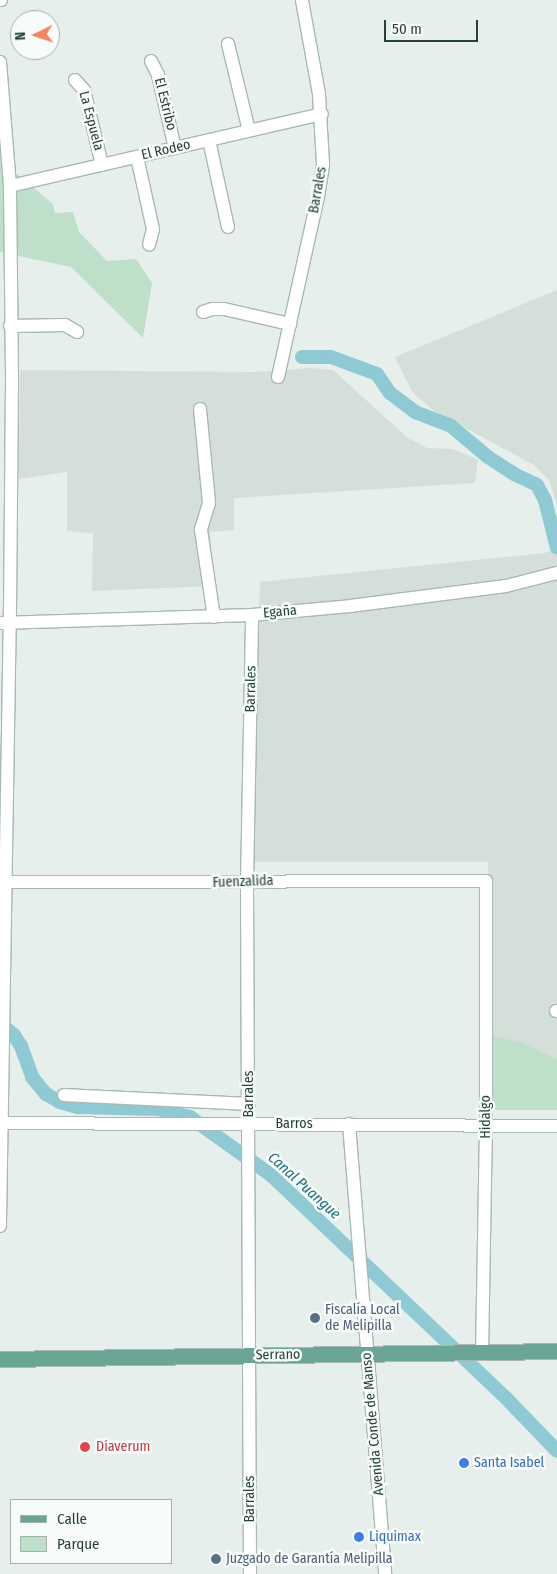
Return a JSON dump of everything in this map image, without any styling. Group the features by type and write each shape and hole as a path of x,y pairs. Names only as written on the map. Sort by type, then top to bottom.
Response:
{"main road":[{"name":"Serrano","path":"0,1360 557,1351"}],"street":[{"name":"Barrales","path":"278,378 322,172 322,114 302,0"},
{"path":"228,44 249,131"},
{"name":"El Estribo","path":"151,61 158,75 175,148"},
{"path":"0,62 10,186 10,326 6,383 4,1018 0,1226"},
{"name":"La Espuela","path":"75,80 82,86 86,95 102,165"},
{"name":"El Rodeo","path":"10,186 322,114"},
{"path":"209,140 228,227"},
{"path":"137,157 153,229 149,245"},
{"path":"203,312 218,308 290,324"},
{"path":"10,326 65,325 76,332"},
{"path":"200,409 209,503 202,530 214,617"},
{"name":"Egaña","path":"5,623 252,615 350,606 486,588 532,580 557,573"},
{"name":"Barrales","path":"250,1574 247,882 252,615"},
{"name":"Fuenzalida","path":"3,882 486,881"},
{"name":"Hidalgo","path":"477,1352 486,1125 486,881"},
{"path":"64,1095 249,1104"},
{"name":"Barros","path":"1,1123 557,1126"},
{"name":"Avenida Conde de Manso","path":"349,1124 385,1574"}],"shaded area":[{"path":"557,290 557,505 549,480 534,465 434,411 412,392 395,357"},
{"path":"311,368 333,370 408,438 427,448 453,449 478,460 475,483 234,498 234,530 210,532 213,586 92,591 93,533 67,531 67,472 19,479 20,370 255,372"},
{"path":"557,549 557,1110 488,1110 488,862 250,862 260,582 544,553"}],"green space":[{"path":"0,160 53,204 55,213 73,212 79,232 107,261 136,259 152,283 143,338 71,267 0,252"},
{"path":"487,1034 525,1044 557,1059 557,1110 488,1110"}],"waterway":[{"path":"302,357 331,357 377,374 390,393 415,412 451,426 488,457 516,475 537,485 545,500 557,548"},
{"name":"Canal Puangue","path":"0,1023 14,1035 21,1046 32,1077 46,1094 60,1102 78,1107 158,1109 190,1117 272,1176 507,1399 557,1451"}],"place":[{"name":"Fiscalía Local de Melipilla","path":"315,1318"},
{"name":"Diaverum","path":"85,1447"},
{"name":"Santa Isabel","path":"464,1463"},
{"name":"Liquimax","path":"359,1537"},
{"name":"Juzgado de Garantía Melipilla","path":"216,1559"}]}
